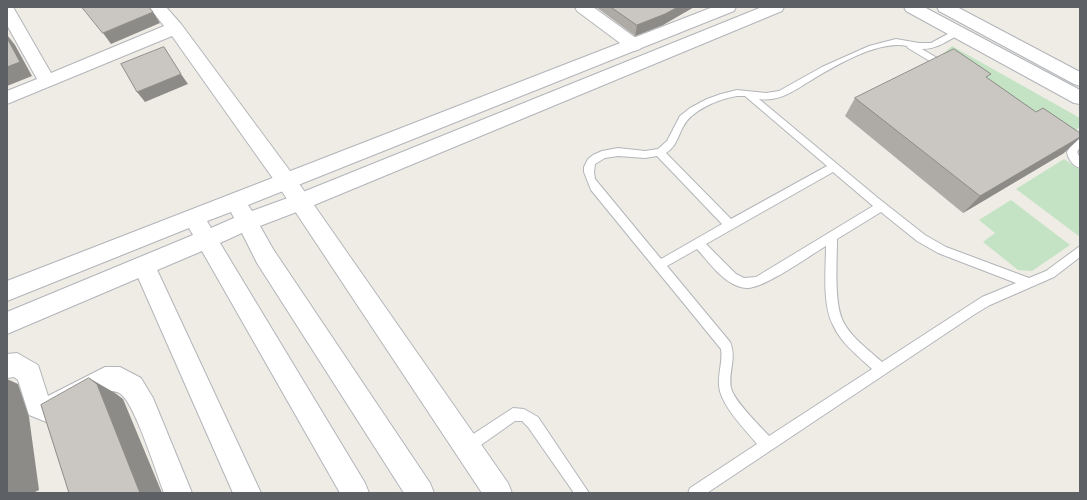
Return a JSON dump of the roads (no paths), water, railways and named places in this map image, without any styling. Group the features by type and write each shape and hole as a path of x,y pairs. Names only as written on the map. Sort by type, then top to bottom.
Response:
{"main road":[{"path":"157,7 175,28 286,180 498,493"},
{"path":"583,7 634,45"},
{"path":"7,323 247,222 300,202 776,7"},
{"path":"912,7 1080,98"},
{"path":"945,7 1080,80"},
{"path":"7,291 286,180 634,45 718,8"},
{"path":"7,11 47,81"},
{"path":"7,98 175,28"},
{"path":"236,201 265,256 420,493"},
{"path":"194,217 355,493"},
{"path":"144,266 247,493"},
{"path":"7,366 17,365 29,373 38,406 49,410 105,379 120,379 132,387 144,407 178,493"}],"lane":[{"path":"767,445 727,395 725,382 728,359 726,346 596,187 588,173 588,168 594,160 609,153 620,152 645,154 659,152 669,146 680,123 700,107 722,97 746,93 771,97 779,95 807,79 862,52 893,42 931,46 957,32"},
{"path":"904,42 956,73"},
{"path":"746,93 881,207 921,238 942,250 1030,283"},
{"path":"1080,141 1068,148 1072,156 1080,164"},
{"path":"659,152 730,225"},
{"path":"659,265 834,167"},
{"path":"699,243 720,267 734,278 742,283 751,283 759,281 881,207"},
{"path":"832,236 833,310 837,322 844,332 881,370"},
{"path":"695,493 986,301 1050,274 1080,251"},
{"path":"466,447 513,414 524,415 533,422 582,493"}]}
